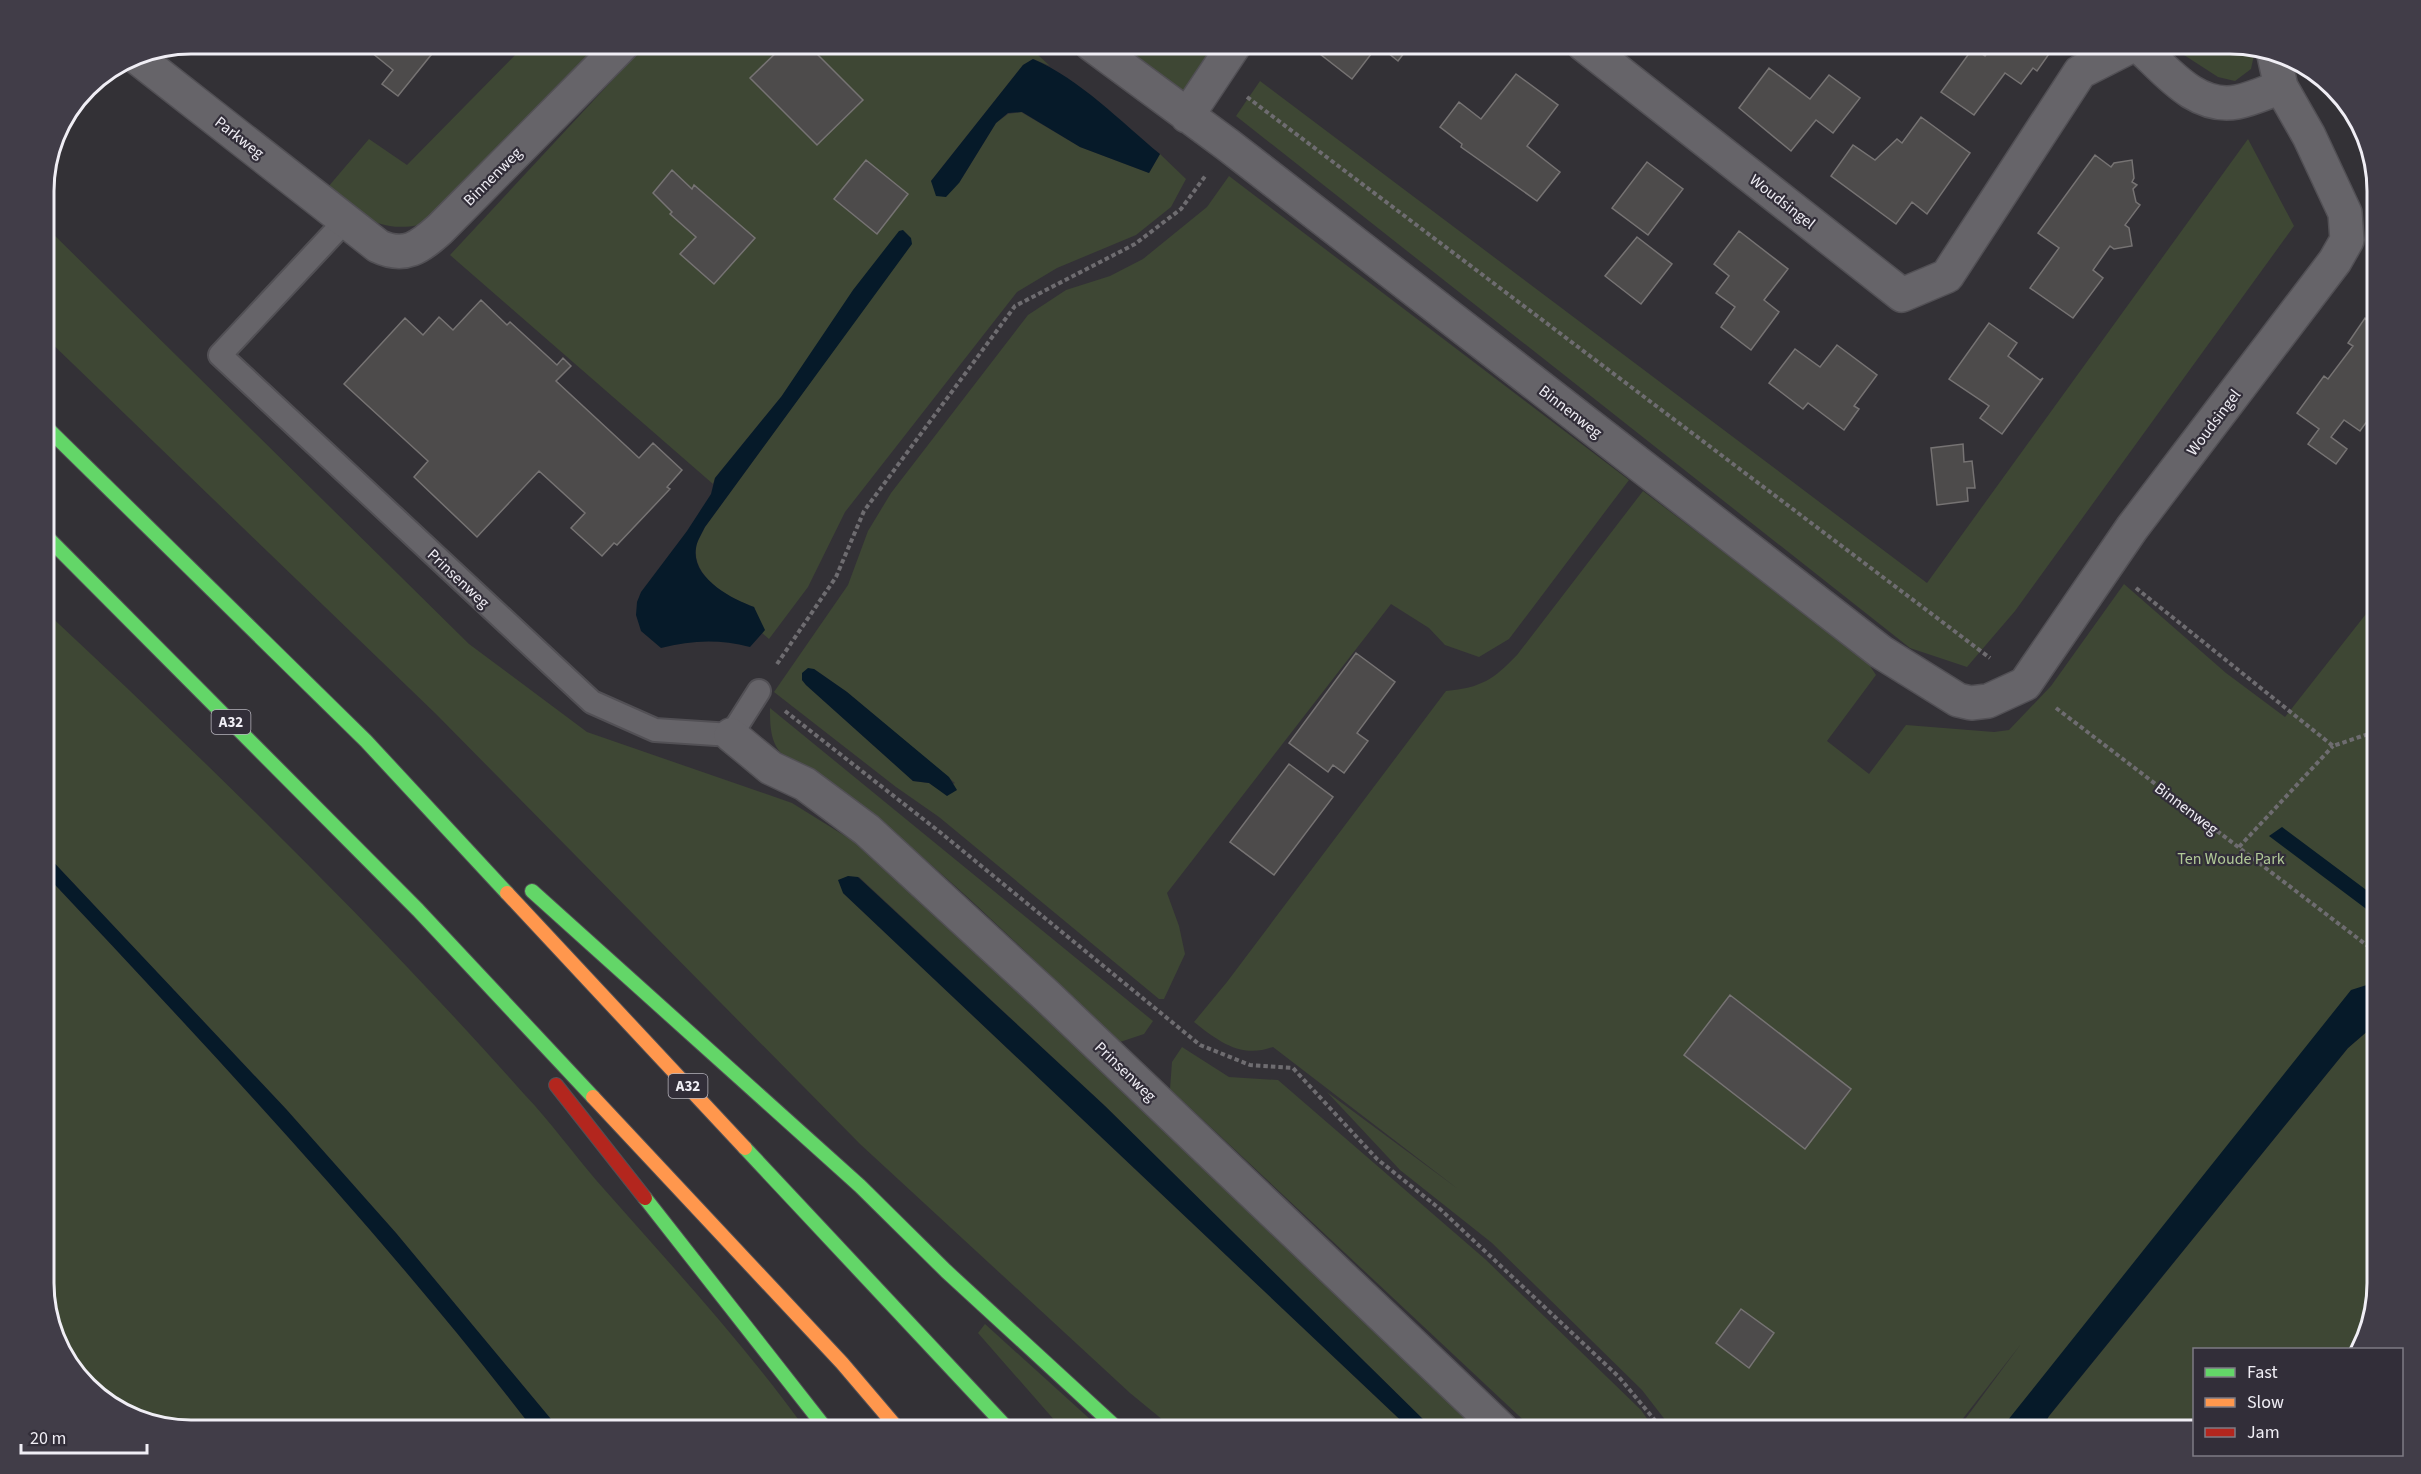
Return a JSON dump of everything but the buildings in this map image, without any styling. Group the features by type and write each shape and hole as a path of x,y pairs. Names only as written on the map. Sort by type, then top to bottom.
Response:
{"highway":[{"name":"A32","path":"54,435 366,741 489,853"},
{"name":"A32","path":"54,544 418,910 842,1363 890,1420"},
{"name":"A32","path":"366,741 999,1420"},
{"name":"A32","path":"525,884 860,1186 954,1278 1107,1420"},
{"name":"A32","path":"418,910 521,1041"},
{"path":"543,1069 818,1420"}],"street":[{"name":"Binnenweg","path":"345,220 387,250 399,253 411,251 424,243 613,54"},
{"name":"Binnenweg","path":"1104,54 1228,145 1881,652 1958,700 1971,703 1988,701 2025,684"},
{"path":"1187,116 1228,54"},
{"name":"Woudsingel","path":"1596,54 1902,295 1947,276 2080,72 2116,54"},
{"name":"Woudsingel","path":"2147,54 2184,87 2213,102 2236,102 2282,87"},
{"name":"Parkweg","path":"143,62 345,220"},
{"name":"Woudsingel","path":"2025,684 2132,528 2335,261 2347,240 2345,213 2282,87 2276,62"},
{"name":"Prinsenweg","path":"731,735 771,768 805,784 867,830 1047,996 1490,1420"}],"lane":[{"name":"Prinsenweg","path":"345,220 220,355 592,702 655,730 731,735"},
{"path":"731,735 759,690"}],"path":[{"path":"1239,91 1989,658"},
{"path":"1228,145 1181,209 1135,244 1015,306 864,511 836,577 759,690 941,833 1200,1046 1250,1065 1293,1068 1377,1159 1440,1209 1619,1377 1654,1420"},
{"path":"2108,565 2333,746"},
{"name":"Binnenweg","path":"2025,684 2367,945"},
{"path":"2239,847 2333,746 2367,734"}],"green space":[{"path":"516,54 593,54 420,225 404,227 380,224 359,213 328,187 369,139 407,165"},
{"path":"637,54 1037,54 1050,66 1033,59 1023,65 931,181 959,183 996,123 1008,114 1021,112 1080,147 1149,173 1160,154 1186,179 1171,207 1136,235 1057,268 1017,292 845,512 808,587 769,639 762,633 754,607 725,593 707,578 697,560 696,546 705,527 815,376 781,397 715,478 713,484 450,255"},
{"path":"1133,54 1210,54 1185,93"},
{"path":"2182,54 2254,56 2251,69 2235,81 2218,77"},
{"path":"1260,81 1927,583 2248,139 2294,226 2015,611 1967,667 1910,648 1236,116"},
{"path":"1229,176 1629,480 1509,639 1479,657 1445,645 1429,628 1391,604 1167,893 1179,926 1185,954 1164,999 1159,999 939,817 896,787 774,692 848,585 868,531 891,493 1028,315 1066,290 1110,276 1143,259 1207,207","holes":["814,669 847,692 955,783 940,790 929,783 913,781 802,680"]},
{"path":"54,235 469,644 587,732 792,803 858,844 934,912 1469,1420 1424,1420 1105,1106 859,877 843,893 1400,1420 1163,1420 1130,1393 860,1144 436,714 54,346"},
{"name":"Ten Woude Park","path":"1643,491 1866,660 1876,675 1827,741 1869,774 1906,725 1994,732 2009,730 2051,686 2124,584 2226,673 2285,717 2367,613 2367,1022 2073,1341 2008,1420 1964,1420 2021,1344 1962,1420 1665,1420 1642,1390 1492,1243 1400,1170 1327,1092 1458,1189 1273,1047 1251,1051 1230,1046 1194,1022 1227,982 1446,691 1478,685 1486,681 1517,655"},
{"path":"54,619 290,846 409,968 543,1115 596,1180 757,1365 799,1420 552,1420 396,1233 286,1109 54,863"},
{"path":"770,708 1153,1021 1144,1034 1120,1042 1000,927 917,852 829,784 782,754 773,738"},
{"path":"54,884 296,1146 477,1357 526,1420 173,1419 138,1410 122,1402 107,1392 82,1367 64,1336 54,1292"},
{"path":"2367,1032 2367,1283 2362,1319 2351,1348 2193,1348 2193,1420 2047,1420 2049,1416 2348,1048"},
{"path":"1182,1047 1229,1077 1278,1080 1485,1259 1641,1410 1648,1420 1523,1420 1170,1089 1172,1062"},
{"path":"985,1324 1091,1420 1054,1420 978,1333"}],"water":[{"path":"1033,59 1084,89 1160,154 1149,173 1080,147 1022,112 1008,113 996,123 959,183 946,197 936,196 931,181 1023,65"},
{"path":"903,230 911,238 912,244 705,527 697,543 696,559 706,578 725,593 754,607 765,630 750,647 706,642 684,643 661,648 641,631 636,615 641,592 687,531 711,494 715,478 781,397 853,290 899,231"},
{"path":"808,668 814,669 847,692 949,777 957,790 947,796 929,783 913,781 806,685 802,680 802,673"},
{"path":"2282,827 2367,891 2367,910 2269,836"},
{"path":"54,863 286,1109 396,1233 552,1420 526,1420 477,1357 357,1215 171,1008 54,884"},
{"path":"848,876 858,877 1105,1106 1424,1420 1400,1420 843,893 838,880"},
{"path":"2367,985 2367,1032 2348,1048 2047,1420 2008,1420 2351,990"}],"traffic: fast":[{"path":"54,435 366,741 507,893"},
{"path":"54,544 418,910 593,1097"},
{"path":"532,891 860,1186 946,1271 1108,1420"},
{"path":"745,1148 1000,1420"},
{"path":"645,1198 819,1420"}],"traffic: slow":[{"path":"507,893 745,1148"},
{"path":"593,1097 842,1363 890,1420"}],"traffic: jam":[{"path":"556,1085 645,1198"}]}
